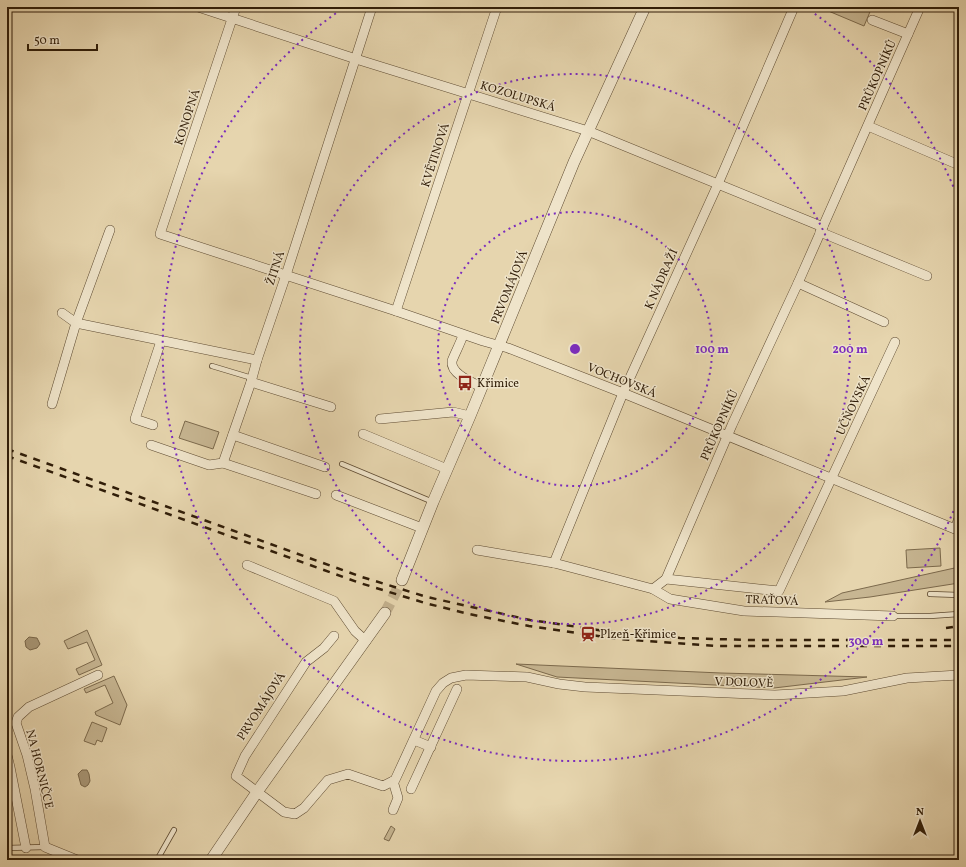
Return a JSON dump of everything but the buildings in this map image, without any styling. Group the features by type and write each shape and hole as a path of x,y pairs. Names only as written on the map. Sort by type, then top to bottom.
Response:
{"street":[{"name":"KOZOLUPSKÁ","path":"198,7 356,59 588,131 718,184 927,276"},
{"name":"KONOPNÁ","path":"160,234 236,7"},
{"name":"ŽITNÁ","path":"223,463 252,380 257,360 286,275 372,7"},
{"name":"KVĚTINOVÁ","path":"396,311 497,7"},
{"name":"PRVOMÁJOVÁ","path":"402,580 422,528 588,131 645,7"},
{"name":"K NÁDRAŽÍ","path":"554,563 623,393 718,184 794,7"},
{"name":"PRŮKOPNÍKŮ","path":"666,579 727,436 822,230 920,7"},
{"name":"PRŮKOPNÍKŮ","path":"872,20 908,34"},
{"name":"PRŮKOPNÍKŮ","path":"868,126 959,164"},
{"path":"52,404 76,323 110,230"},
{"name":"VOCHOVSKÁ","path":"160,234 396,311 463,335 499,344 832,478"},
{"path":"798,283 884,322"},
{"path":"62,313 76,323 257,360"},
{"path":"463,335 452,362 454,370 467,380 482,387"},
{"path":"153,425 135,419 161,341"},
{"name":"UČŇOVSKÁ","path":"780,591 895,342"},
{"path":"252,380 330,407"},
{"path":"380,419 453,412 470,416"},
{"path":"363,434 447,469"},
{"path":"233,435 325,467"},
{"path":"151,445 209,465 223,463 316,494"},
{"path":"832,478 955,529 959,518"},
{"path":"336,495 422,528"},
{"name":"TRAŤOVÁ","path":"477,550 554,563 653,589 670,599 744,611 893,616"},
{"path":"247,565 334,601 355,631 366,640"},
{"path":"653,589 666,579"},
{"name":"TRAŤOVÁ","path":"666,579 780,591"},
{"path":"211,860 257,792 385,613"},
{"name":"PRVOMÁJOVÁ","path":"257,792 236,776 245,756 306,662 324,648 334,636"},
{"name":"NA HORNIČCE","path":"45,847 30,768 11,722 30,707 98,675"},
{"name":"V DOLOVĚ","path":"393,781 395,780 436,691 443,683 451,678 466,675 527,677 559,684 585,687 775,695 843,691 907,678 959,675"},
{"path":"411,789 457,689"},
{"path":"414,740 431,747"},
{"path":"7,755 26,848"},
{"path":"257,792 284,812 295,814 304,808 328,780 348,774 383,786 393,781 398,798 393,810"},
{"path":"45,847 77,860"}],"lane":[{"path":"212,366 252,380"},
{"path":"342,464 433,502"},
{"path":"930,594 959,595"},
{"path":"893,616 959,614"},
{"path":"157,860 174,830"},
{"path":"7,848 45,847"}],"shaded area":[{"path":"827,7 872,7 864,26 826,10"},
{"path":"185,421 219,432 213,449 179,438"},
{"path":"940,548 941,566 907,568 906,550"},
{"path":"959,567 959,583 870,597 825,602 842,593"},
{"path":"87,630 102,665 79,675 76,669 95,660 87,642 68,649 64,641"},
{"path":"29,637 37,638 40,644 37,648 30,650 26,647 25,641"},
{"path":"516,664 721,673 867,677 774,688 557,677"},
{"path":"114,676 127,705 120,725 96,715 95,712 113,703 105,685 86,693 84,689"},
{"path":"92,722 107,728 102,742 97,740 95,745 84,741"},
{"path":"82,770 87,770 89,774 90,781 85,787 81,785 78,774"},
{"path":"391,826 395,829 389,841 384,839"}],"tunnel":[{"path":"385,613 402,580"}],"railway":[{"path":"7,449 362,577 427,597 530,620 619,633 680,638 749,640 959,640"},
{"path":"7,456 360,583 425,603 469,614 529,626 619,639 715,646 959,646"},
{"path":"946,628 959,626"}],"place":[{"name":"Křimice","path":"465,383"},
{"name":"Plzeň-Křimice","path":"588,634"}]}
